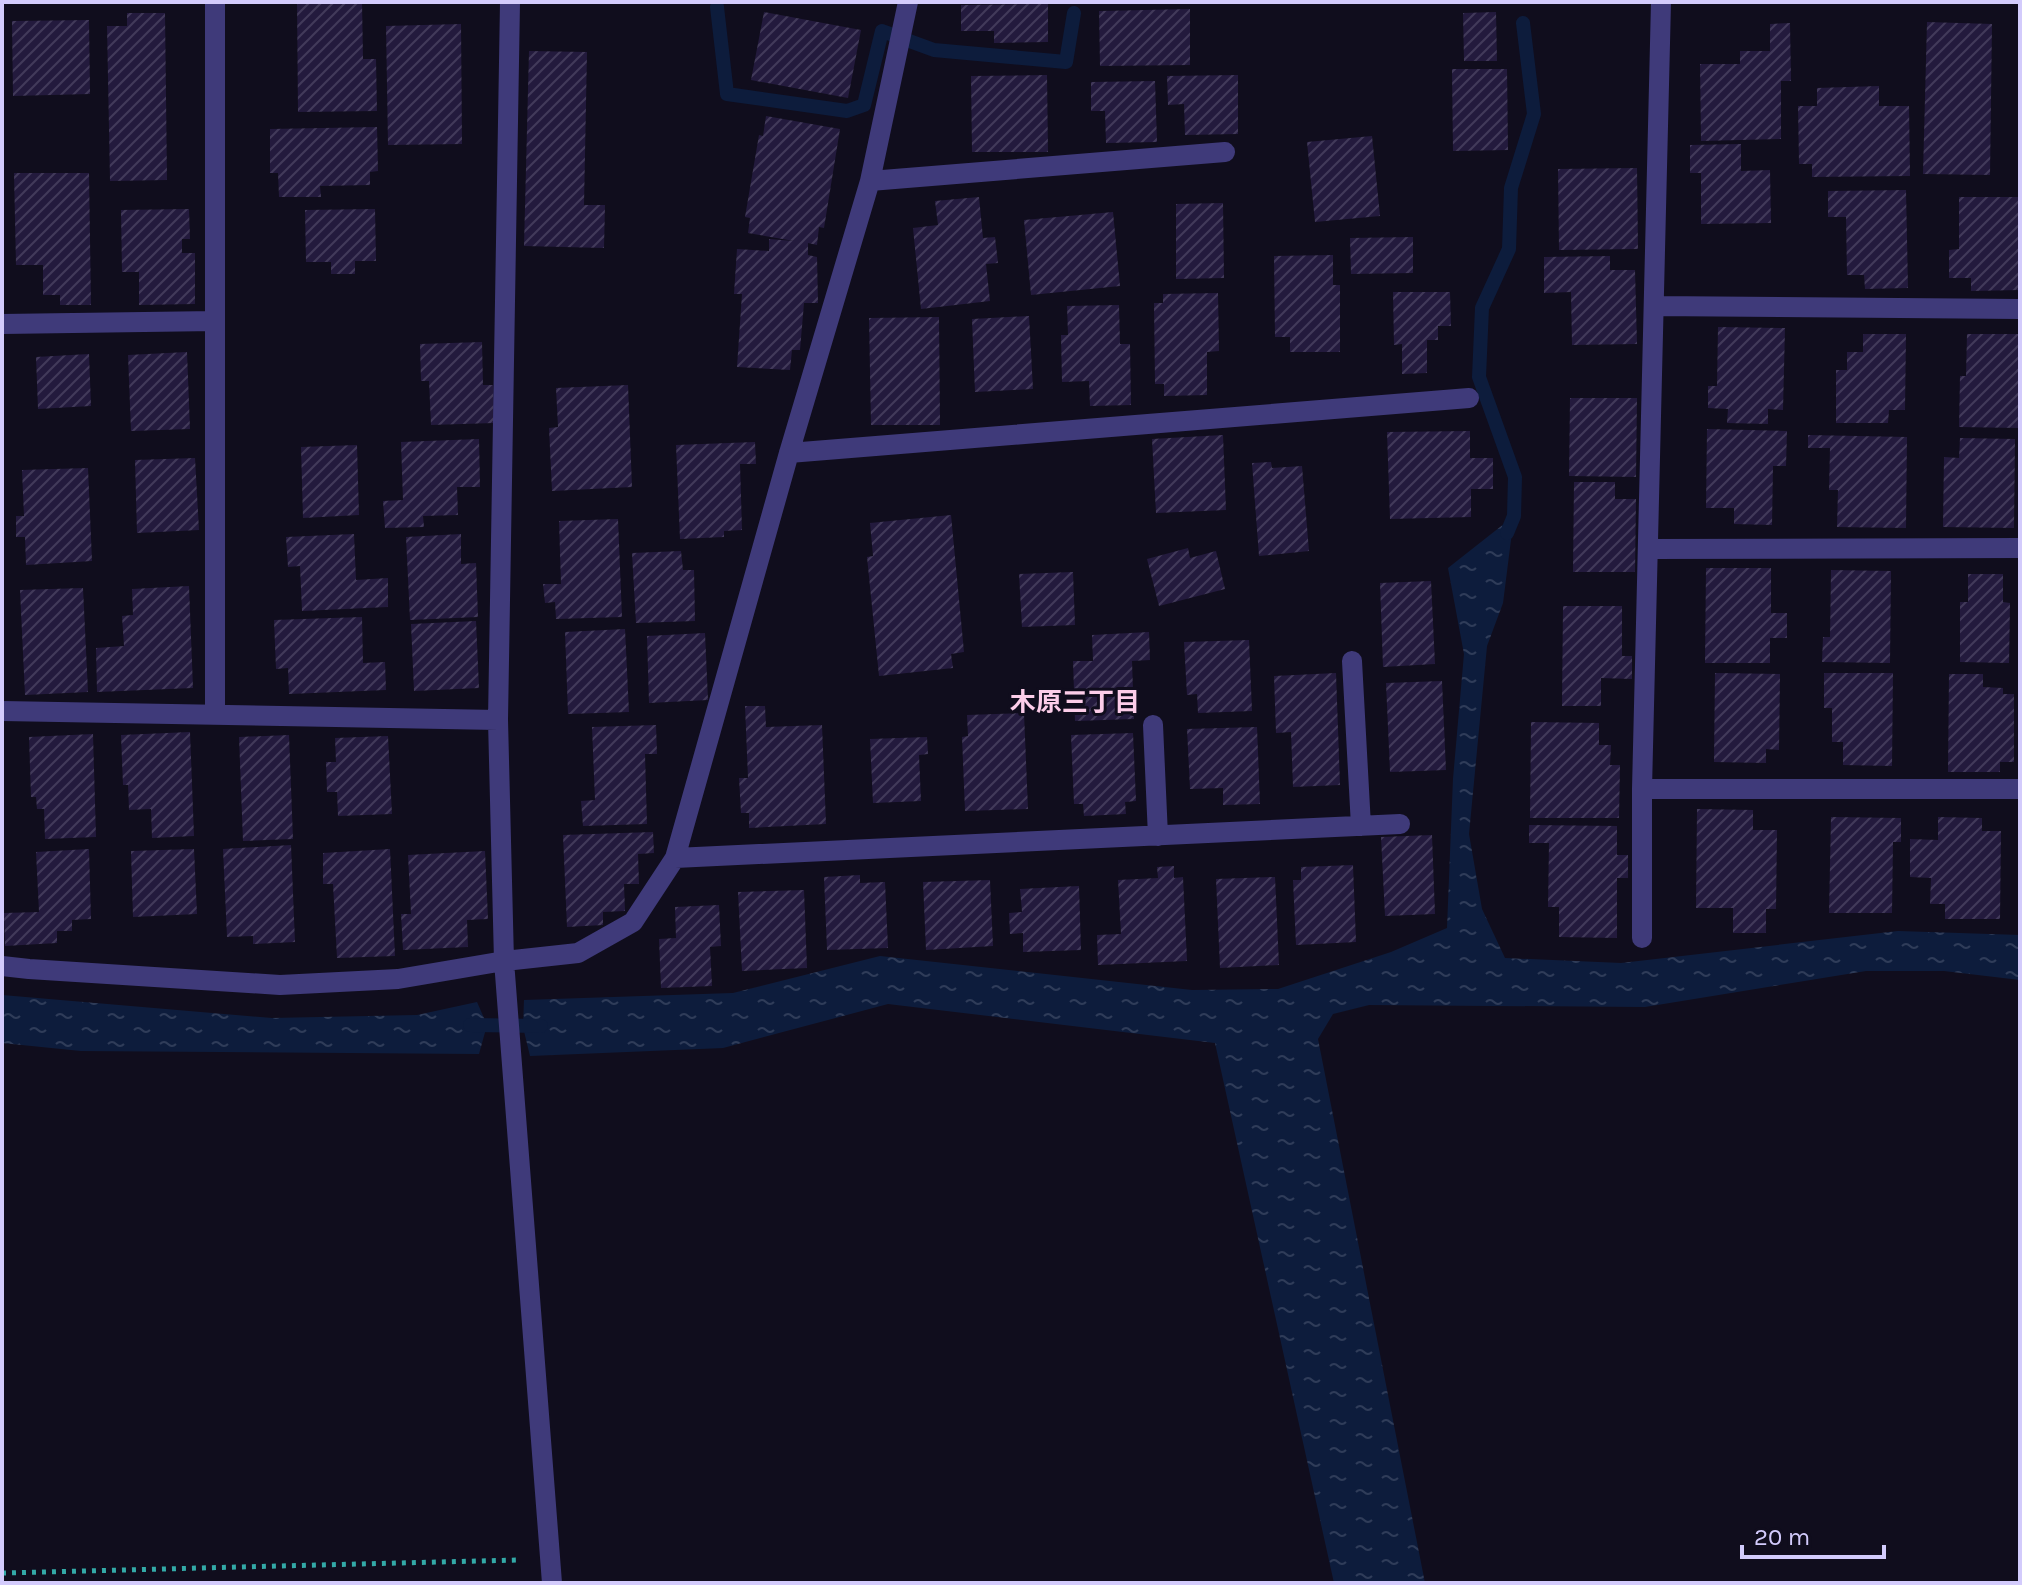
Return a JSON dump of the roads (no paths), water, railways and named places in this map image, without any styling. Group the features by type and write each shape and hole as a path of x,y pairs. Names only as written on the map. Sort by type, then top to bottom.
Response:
{"street":[{"path":"215,2 215,713"},
{"path":"510,2 498,720 504,961 552,1583"},
{"path":"2,966 280,985 398,979 504,961 578,953 633,922 675,858 789,453 870,181 908,2"},
{"path":"1642,938 1642,789 1661,2"},
{"path":"870,181 1225,152"},
{"path":"1654,306 2020,309"},
{"path":"2,324 215,321"},
{"path":"789,453 1469,398"},
{"path":"1648,549 2020,548"},
{"path":"1352,661 1361,826"},
{"path":"2,711 498,720"},
{"path":"1153,725 1158,836"},
{"path":"1642,789 2020,789"},
{"path":"675,858 1400,824"}],"water":[{"path":"1514,516 1503,603 1487,646 1469,834 1482,909 1505,958 1621,963 1898,931 2020,935 2020,980 1944,971 1866,971 1645,1007 1369,1005 1333,1014 1318,1039 1425,1583 1334,1583 1215,1043 888,1004 723,1048 530,1056 523,1027 524,1000 733,993 880,956 1192,990 1278,989 1391,952 1447,928 1453,779 1464,654 1448,568"},
{"path":"2,995 272,1018 417,1015 477,1002 487,1025 479,1054 81,1051 2,1043"}],"waterway":[{"path":"717,7 727,94 847,111 864,105 882,31 934,50 1066,62 1074,13"},
{"path":"1507,533 1514,516 1515,477 1479,377 1482,308 1509,249 1511,188 1534,114 1523,23"},
{"path":"470,1025 541,1026"}],"district":[{"name":"木原三丁目","path":"1075,702"}]}
